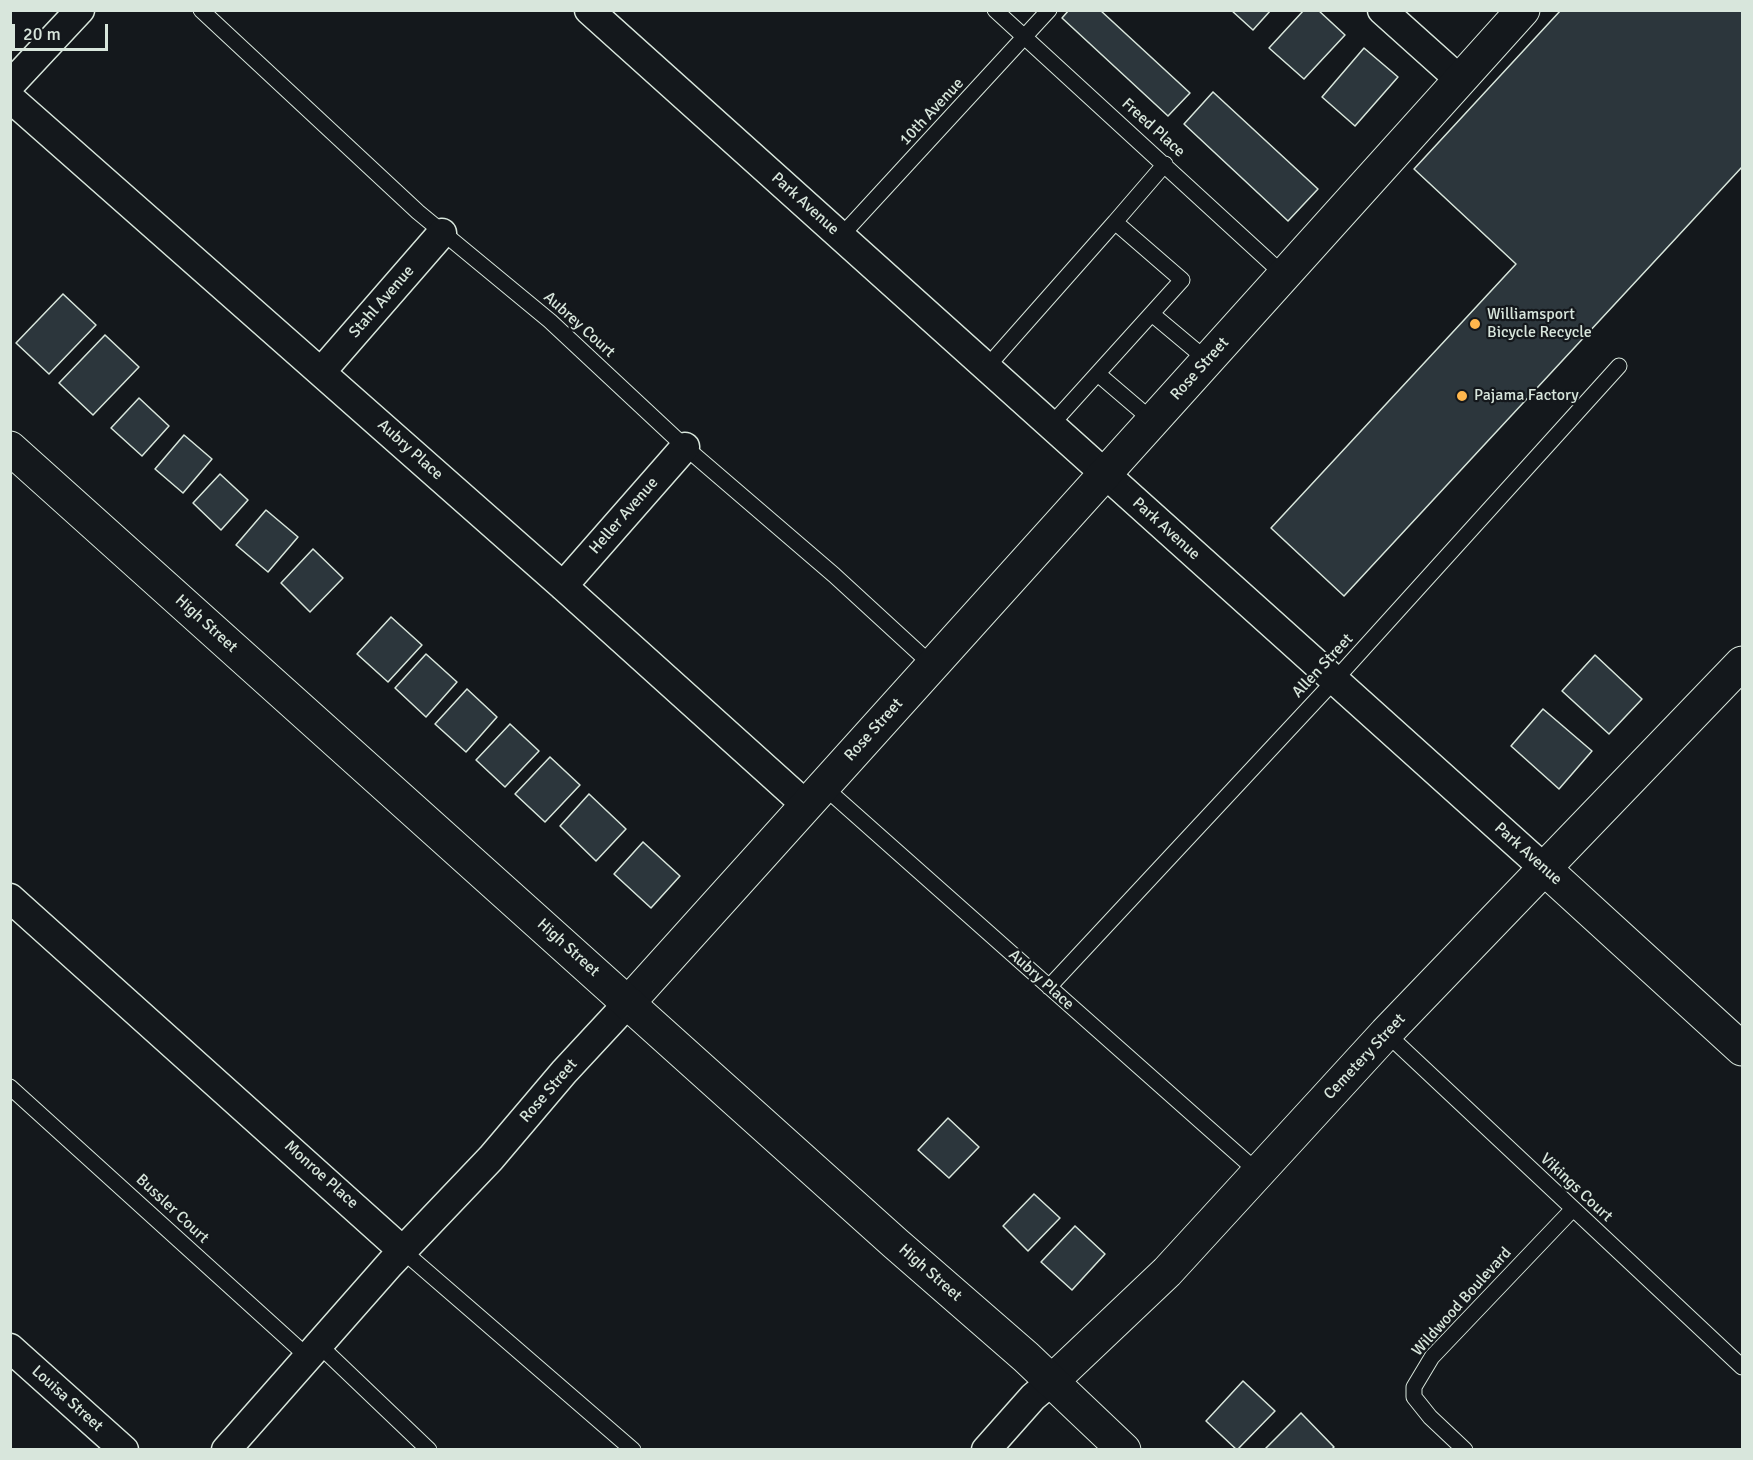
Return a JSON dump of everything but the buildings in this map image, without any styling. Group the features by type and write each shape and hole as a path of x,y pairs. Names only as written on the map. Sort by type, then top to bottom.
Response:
{"street":[{"path":"10,85 80,10"},
{"name":"Park Avenue","path":"589,10 1743,1049"},
{"path":"1382,10 1460,80"},
{"name":"Rose Street","path":"226,1449 403,1251 491,1158 564,1072 1523,10"},
{"name":"Aubry Place","path":"10,98 563,586 815,796"},
{"name":"Stahl Avenue","path":"321,372 442,233"},
{"name":"Heller Avenue","path":"563,586 685,447"},
{"name":"High Street","path":"10,448 1052,1381 1124,1449"},
{"name":"Cemetery Street","path":"986,1449 1033,1397 1167,1272 1386,1034 1743,663"},
{"name":"Monroe Place","path":"10,898 403,1251"},
{"name":"Louisa Street","path":"10,1348 124,1449"}],"lane":[{"name":"Aubrey Court","path":"201,10 442,233 550,321 685,447 834,575 932,665"},
{"name":"Freed Place","path":"995,10 1284,275"},
{"name":"10th Avenue","path":"841,236 1049,10"},
{"path":"986,368 1164,164"},
{"path":"1051,425 1182,280 1115,222"},
{"path":"1152,314 1207,360"},
{"name":"Allen Street","path":"1049,987 1335,680 1619,366"},
{"path":"1098,374 1153,421"},
{"name":"Aubry Place","path":"815,796 1049,987 1259,1173"},
{"name":"Vikings Court","path":"1386,1034 1572,1210 1743,1367"},
{"name":"Bussler Court","path":"10,1087 429,1449"},
{"name":"Wildwood Boulevard","path":"1465,1449 1431,1417 1414,1397 1414,1387 1432,1357 1572,1210"},
{"name":"Monroe Place","path":"403,1251 633,1449"}],"place":[{"name":"Williamsport Bicycle Recycle","path":"1475,324"},
{"name":"Pajama Factory","path":"1462,396"}]}
